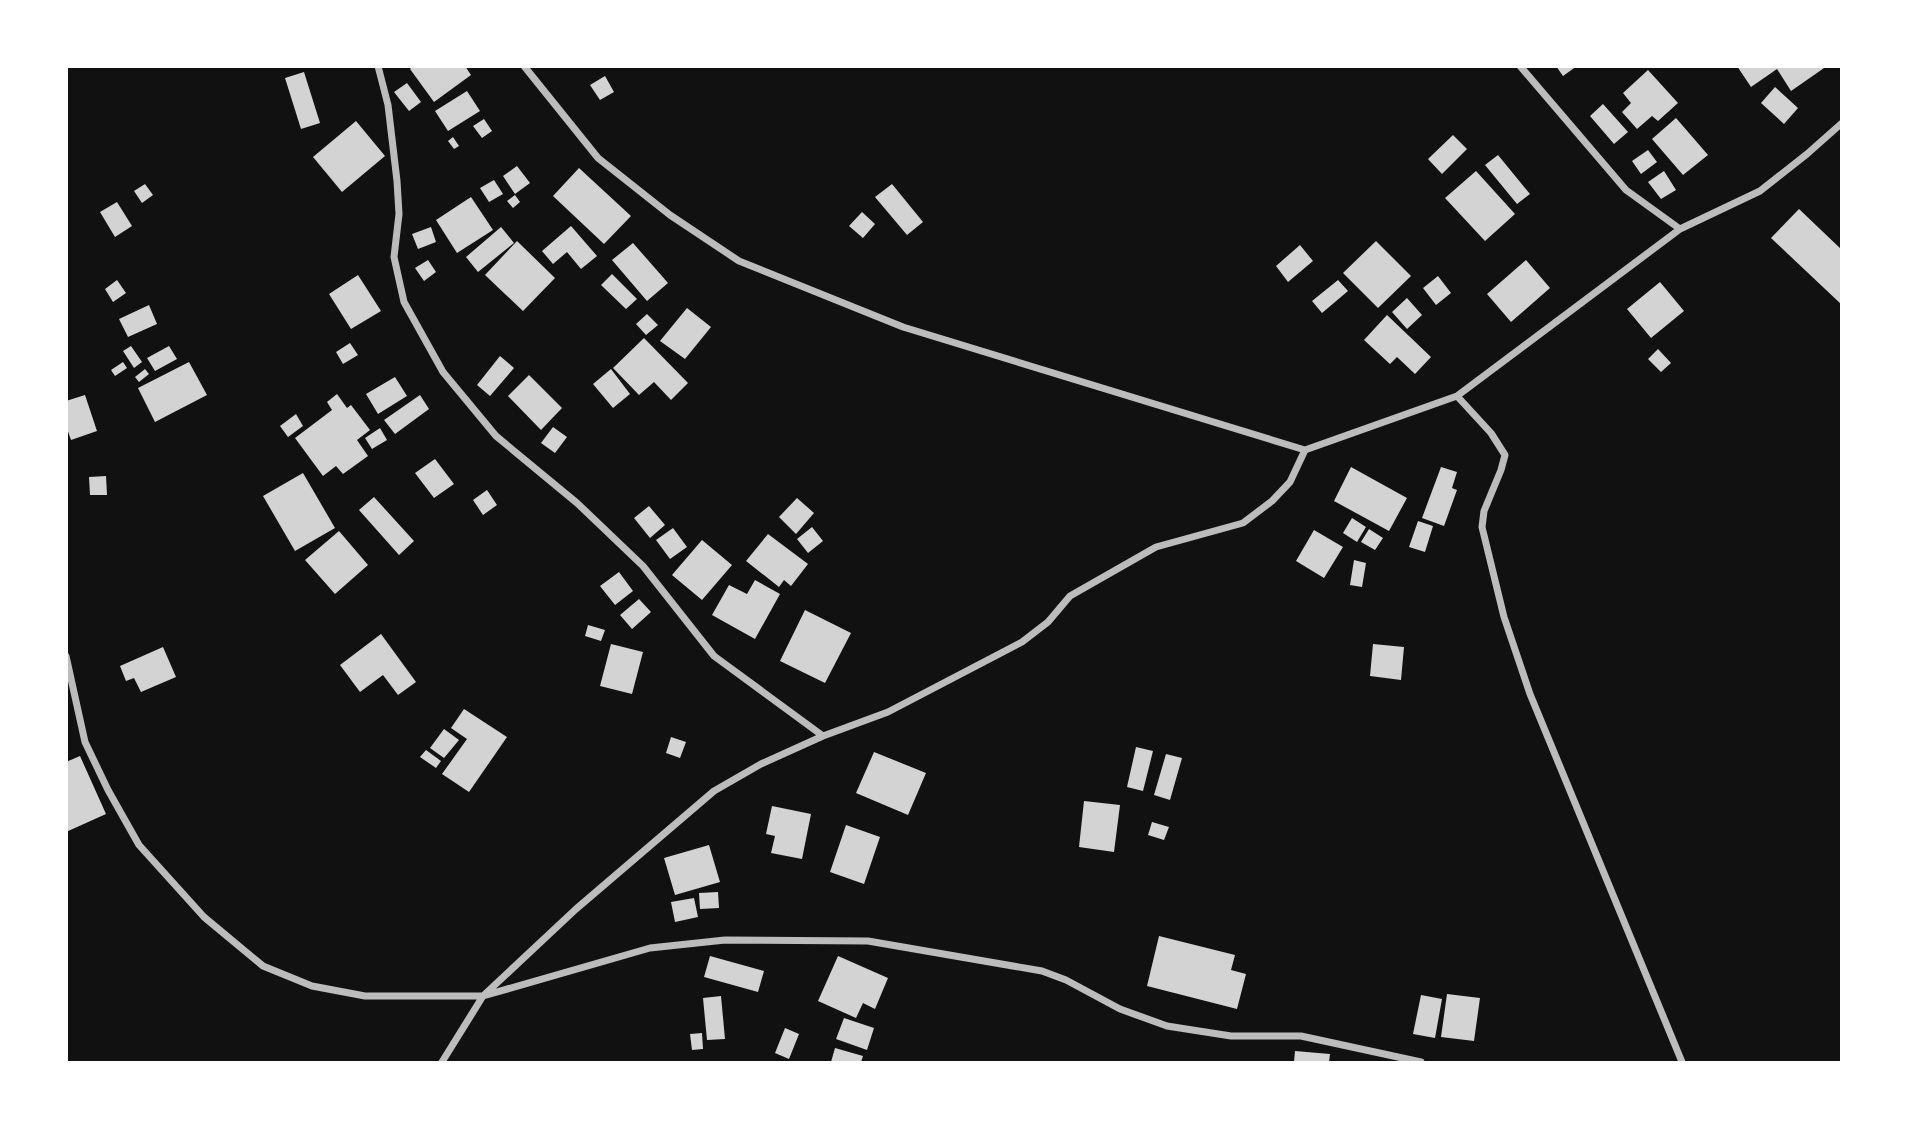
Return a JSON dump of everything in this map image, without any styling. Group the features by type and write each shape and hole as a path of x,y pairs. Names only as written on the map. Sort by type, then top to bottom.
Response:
{"street":[{"path":"378,66 388,105 397,181 399,214 394,257 404,302 443,372 496,436 577,503 643,566 714,656 823,736"},
{"path":"524,66 598,158 670,215 739,261 903,327 1304,450 1457,396 1681,229 1760,191 1842,123"},
{"path":"1520,66 1626,190 1681,229"},
{"path":"1457,396 1491,433 1505,455 1484,511 1482,527 1504,617 1530,694 1682,1062"},
{"path":"442,1062 483,996 576,909 714,791 761,764 823,736 888,712 1021,642 1048,622 1070,596 1156,547 1243,523 1272,501 1290,482 1304,450"},
{"path":"66,656 85,742 139,845 204,917 254,958 264,966 312,986 365,996 483,996 650,948 725,940 868,941 1042,971 1066,980 1120,1009 1167,1026 1231,1036 1301,1036 1421,1062"}],"building":[{"path":"413,66 465,66 471,75 434,102 410,69"},
{"path":"1556,66 1577,66 1563,76"},
{"path":"1737,66 1827,66 1791,91 1777,69 1751,87"},
{"path":"1648,70 1678,103 1658,121 1652,116 1637,129 1622,112 1631,103 1623,93"},
{"path":"304,72 320,123 301,129 285,78"},
{"path":"605,76 614,92 600,100 590,85"},
{"path":"407,83 421,102 409,111 394,92"},
{"path":"1775,87 1798,108 1784,124 1761,103"},
{"path":"467,91 480,111 448,131 435,111"},
{"path":"1603,104 1628,132 1614,144 1590,116"},
{"path":"1676,118 1708,155 1683,175 1652,139"},
{"path":"484,119 492,131 482,138 473,126"},
{"path":"356,121 385,156 342,192 313,157"},
{"path":"1453,135 1467,149 1442,174 1428,159"},
{"path":"453,137 459,146 454,149 448,141"},
{"path":"1648,150 1657,162 1641,174 1632,161"},
{"path":"1498,155 1530,194 1517,204 1485,165"},
{"path":"517,166 530,183 515,194 503,176"},
{"path":"579,168 631,216 604,244 553,196"},
{"path":"1476,171 1515,214 1485,241 1445,198"},
{"path":"1664,171 1676,190 1661,199 1648,182"},
{"path":"494,180 503,194 489,202 480,188"},
{"path":"145,184 153,195 142,203 134,191"},
{"path":"892,184 923,222 907,235 875,197"},
{"path":"515,195 520,202 513,208 507,201"},
{"path":"471,197 493,230 457,253 436,220"},
{"path":"117,202 132,226 115,237 100,212"},
{"path":"1799,209 1842,250 1842,305 1771,238"},
{"path":"862,212 875,224 863,238 849,226"},
{"path":"571,226 597,256 581,269 567,252 553,264 542,251"},
{"path":"431,227 436,242 418,249 412,234"},
{"path":"501,227 514,243 478,272 466,257"},
{"path":"517,241 555,278 523,311 485,275"},
{"path":"1376,241 1411,276 1378,308 1343,273"},
{"path":"633,243 668,283 647,301 612,260"},
{"path":"1300,245 1313,261 1288,282 1276,266"},
{"path":"428,260 436,272 424,281 415,268"},
{"path":"1526,260 1550,288 1511,322 1487,294"},
{"path":"612,274 637,299 626,309 601,285"},
{"path":"358,275 381,311 351,329 329,294"},
{"path":"1438,276 1451,293 1436,305 1423,288"},
{"path":"117,280 126,293 113,302 105,289"},
{"path":"1338,280 1348,291 1322,313 1312,301"},
{"path":"1660,282 1684,311 1651,338 1627,309"},
{"path":"1407,298 1422,315 1407,329 1392,312"},
{"path":"149,305 157,324 128,337 119,319"},
{"path":"687,308 711,327 685,359 660,341"},
{"path":"647,314 658,325 646,335 636,324"},
{"path":"1387,315 1431,357 1415,374 1397,357 1390,364 1364,340"},
{"path":"644,338 688,383 671,400 654,382 639,395 613,368"},
{"path":"350,343 358,355 343,364 336,352"},
{"path":"131,346 142,362 134,368 123,351"},
{"path":"169,346 177,359 155,371 147,358"},
{"path":"1658,349 1671,363 1661,372 1648,359"},
{"path":"500,356 514,368 490,396 477,385"},
{"path":"123,362 127,368 115,376 111,370"},
{"path":"189,362 207,395 155,422 138,388"},
{"path":"145,369 149,374 139,382 135,377"},
{"path":"611,369 630,394 613,408 593,384"},
{"path":"529,375 562,408 541,430 508,396"},
{"path":"395,377 407,396 378,414 366,394"},
{"path":"337,394 347,408 351,405 370,430 357,440 368,456 343,474 336,466 323,476 295,438 332,410 327,402"},
{"path":"85,395 97,431 71,440 66,426 66,401"},
{"path":"420,395 429,409 395,434 384,420"},
{"path":"296,414 303,426 288,437 280,426"},
{"path":"553,427 567,437 555,453 541,443"},
{"path":"380,428 387,440 372,449 365,438"},
{"path":"435,459 454,484 434,498 415,473"},
{"path":"1351,467 1407,498 1389,531 1334,501"},
{"path":"1441,467 1457,472 1452,488 1457,490 1444,526 1422,518"},
{"path":"303,473 335,528 295,551 263,496"},
{"path":"106,476 107,495 90,495 89,477"},
{"path":"487,490 497,505 483,515 473,500"},
{"path":"374,497 414,541 399,555 359,510"},
{"path":"797,498 814,513 796,534 779,517"},
{"path":"649,506 665,525 650,538 634,518"},
{"path":"1352,518 1366,527 1357,542 1343,533"},
{"path":"1418,521 1433,526 1425,552 1409,547"},
{"path":"812,527 823,541 808,553 797,539"},
{"path":"673,528 687,547 670,559 656,540"},
{"path":"1369,529 1383,538 1375,550 1361,542"},
{"path":"1314,530 1343,547 1324,578 1296,561"},
{"path":"339,531 368,565 335,594 305,560"},
{"path":"768,534 808,564 791,586 784,580 779,587 746,561"},
{"path":"702,540 732,565 702,600 672,575"},
{"path":"1354,560 1366,563 1362,587 1350,585"},
{"path":"619,572 633,591 615,605 600,586"},
{"path":"755,580 780,594 755,639 712,615 729,585 747,594"},
{"path":"639,599 651,612 632,629 620,615"},
{"path":"805,610 851,633 825,683 780,661"},
{"path":"588,625 605,630 601,641 585,636"},
{"path":"381,634 416,682 398,695 383,675 360,692 340,665"},
{"path":"611,644 643,652 632,694 600,686"},
{"path":"1373,644 1404,647 1401,680 1370,676"},
{"path":"163,647 176,677 141,692 134,678 126,681 120,666"},
{"path":"464,709 507,737 469,792 442,774 467,739 451,728"},
{"path":"444,729 459,740 444,758 430,748"},
{"path":"671,737 686,742 680,758 666,753"},
{"path":"1136,747 1153,751 1143,791 1127,787"},
{"path":"426,750 441,761 436,768 420,757"},
{"path":"874,752 926,773 908,815 856,793"},
{"path":"1166,754 1182,758 1170,800 1154,795"},
{"path":"80,756 106,814 66,832 66,762"},
{"path":"1084,801 1120,805 1114,852 1079,847"},
{"path":"772,806 811,814 802,859 771,853 775,836 766,834"},
{"path":"1152,822 1169,827 1164,840 1148,835"},
{"path":"846,825 880,837 864,884 830,872"},
{"path":"709,845 720,882 675,895 664,858"},
{"path":"718,892 719,908 700,909 699,893"},
{"path":"694,898 698,917 675,922 671,902"},
{"path":"1159,936 1235,955 1231,970 1246,974 1237,1009 1147,986"},
{"path":"710,956 764,971 758,992 704,977"},
{"path":"838,956 888,978 875,1009 863,1003 856,1018 818,1001"},
{"path":"1447,994 1480,998 1474,1041 1441,1037"},
{"path":"1421,995 1442,999 1435,1038 1413,1034"},
{"path":"721,996 725,1039 707,1040 703,998"},
{"path":"844,1018 874,1028 867,1050 836,1039"},
{"path":"785,1028 799,1034 789,1059 775,1053"},
{"path":"702,1033 703,1049 692,1050 690,1034"},
{"path":"835,1048 863,1056 861,1062 831,1062"},
{"path":"1295,1051 1330,1054 1329,1062 1294,1062"}]}
